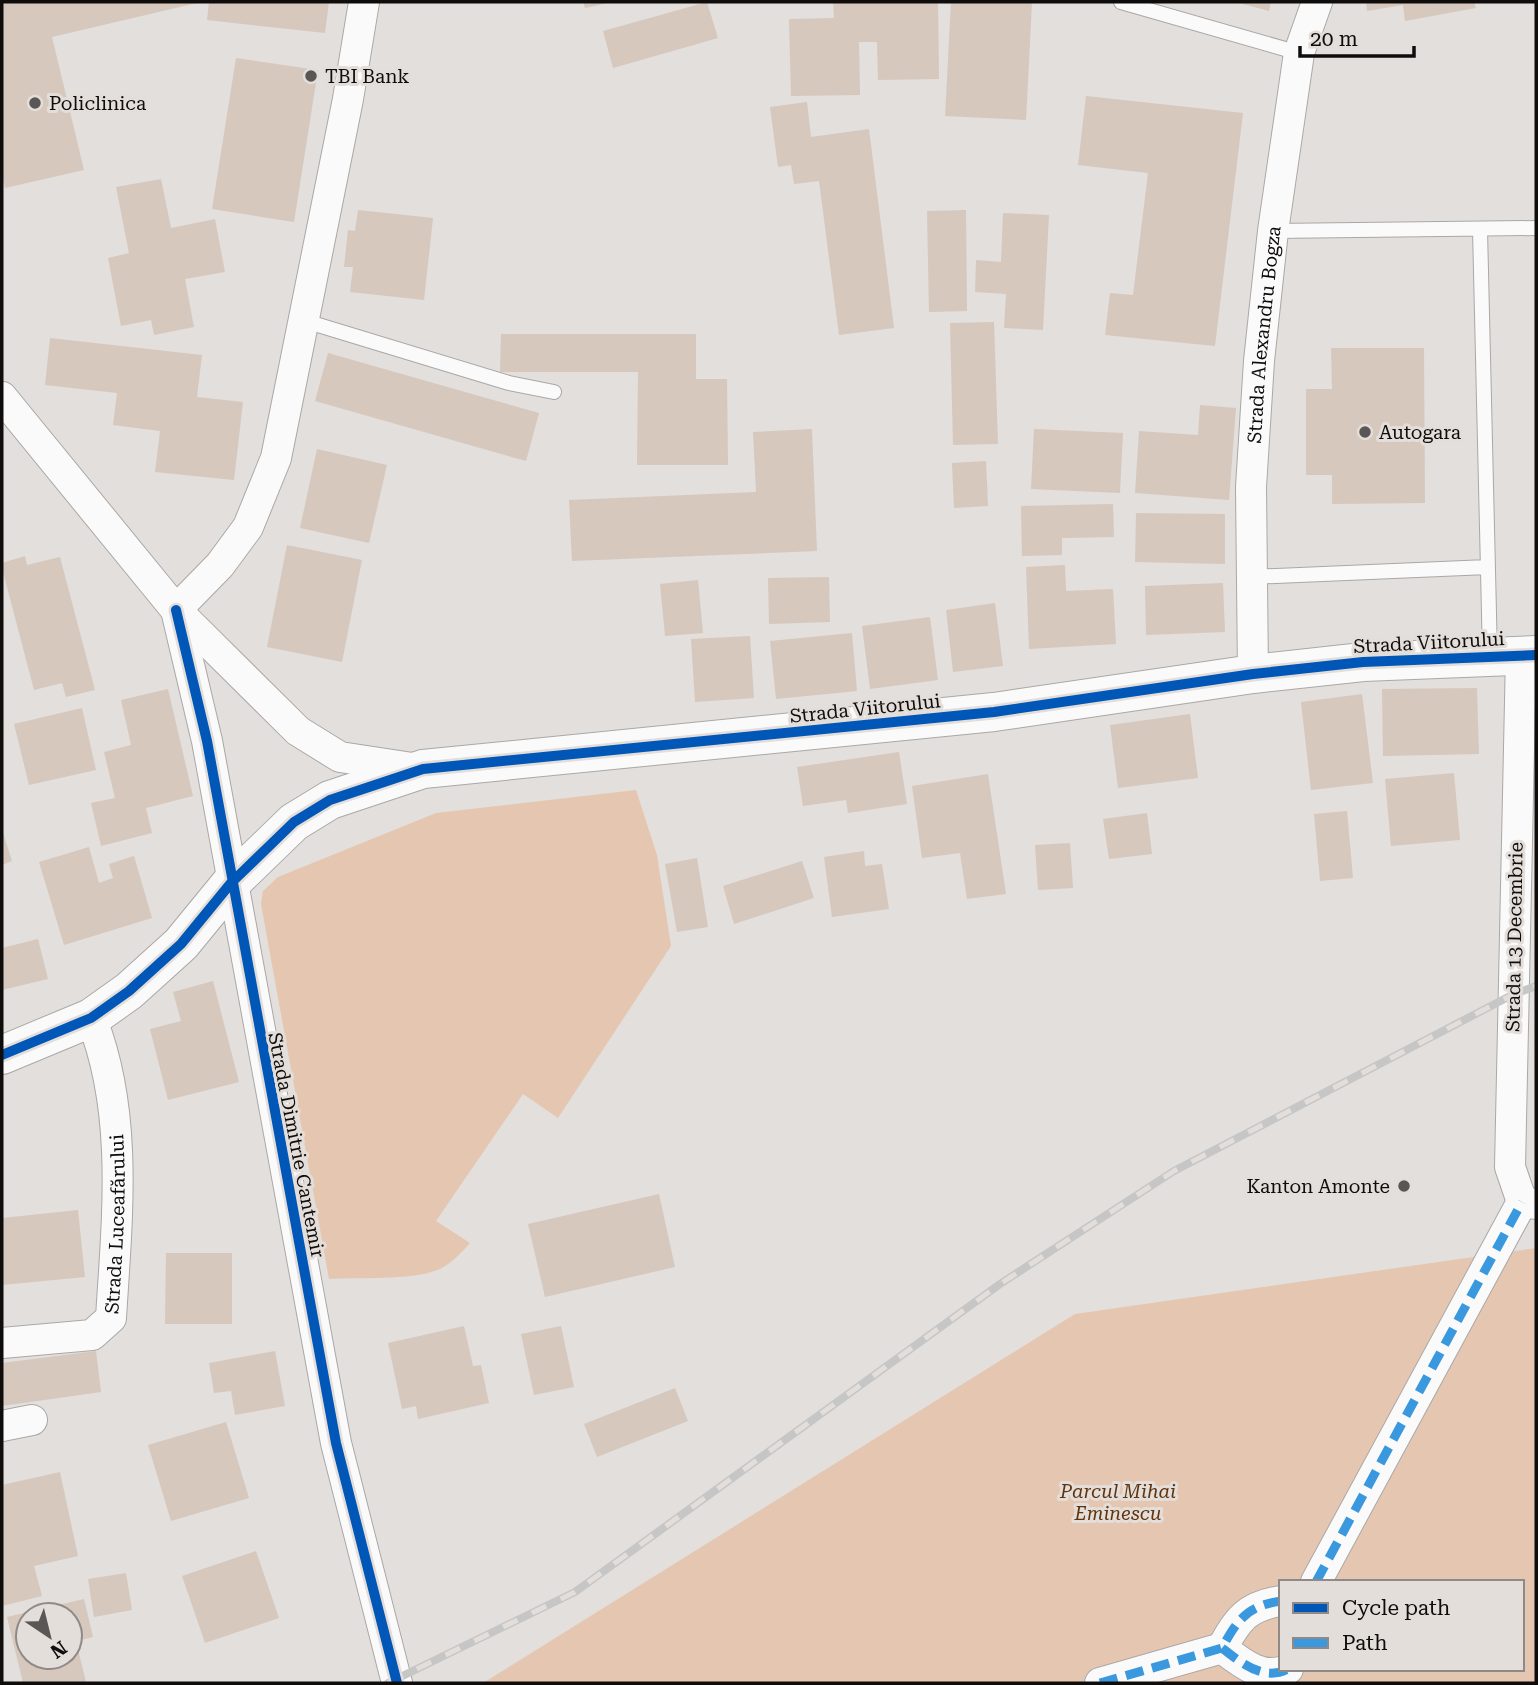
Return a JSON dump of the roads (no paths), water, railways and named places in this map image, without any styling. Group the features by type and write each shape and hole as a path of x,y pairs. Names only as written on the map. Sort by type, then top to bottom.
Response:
{"street":[{"path":"176,611 220,565 248,527 276,458 305,321 364,2"},
{"name":"Strada Alexandru Bogza","path":"1253,674 1251,487 1273,231 1299,53 1317,2"},
{"name":"Strada Dimitrie Cantemir","path":"2,397 176,611 298,732 340,757 423,769"},
{"name":"Strada Dimitrie Cantemir","path":"176,611 207,741 336,1443 397,1683"},
{"name":"Strada Viitorului","path":"2,1055 91,1018 164,960 231,883 294,822 330,800 368,785 423,769 994,712 1253,674 1363,662 1516,656"},
{"name":"Strada 13 Decembrie","path":"1516,656 1510,1167 1529,1203"},
{"name":"Strada Luceafărului","path":"2,1343 92,1335 111,1318 118,1211 117,1148 105,1052 91,1018"},
{"path":"1317,1580 1529,1203"},
{"path":"2,1426 32,1420"},
{"path":"1100,1683 1222,1648 1236,1621 1258,1605 1279,1601"},
{"path":"1222,1648 1242,1664 1265,1673 1287,1675"}],"lane":[{"path":"1121,2 1299,53"},
{"path":"1273,231 1536,228"},
{"path":"1480,229 1488,567 1516,656"},
{"path":"305,321 509,383 554,392"},
{"path":"1251,577 1488,567"}],"railway":[{"path":"388,1683 575,1592 1000,1284 1174,1171 1512,995 1536,986"}],"place":[{"name":"TBI Bank","path":"311,76"},
{"name":"Policlinica","path":"35,103"},
{"name":"Autogara","path":"1365,432"},
{"name":"Kanton Amonte","path":"1404,1186"}],"park label":[{"name":"Parcul Mihai Eminescu","path":"1118,1502"}]}
